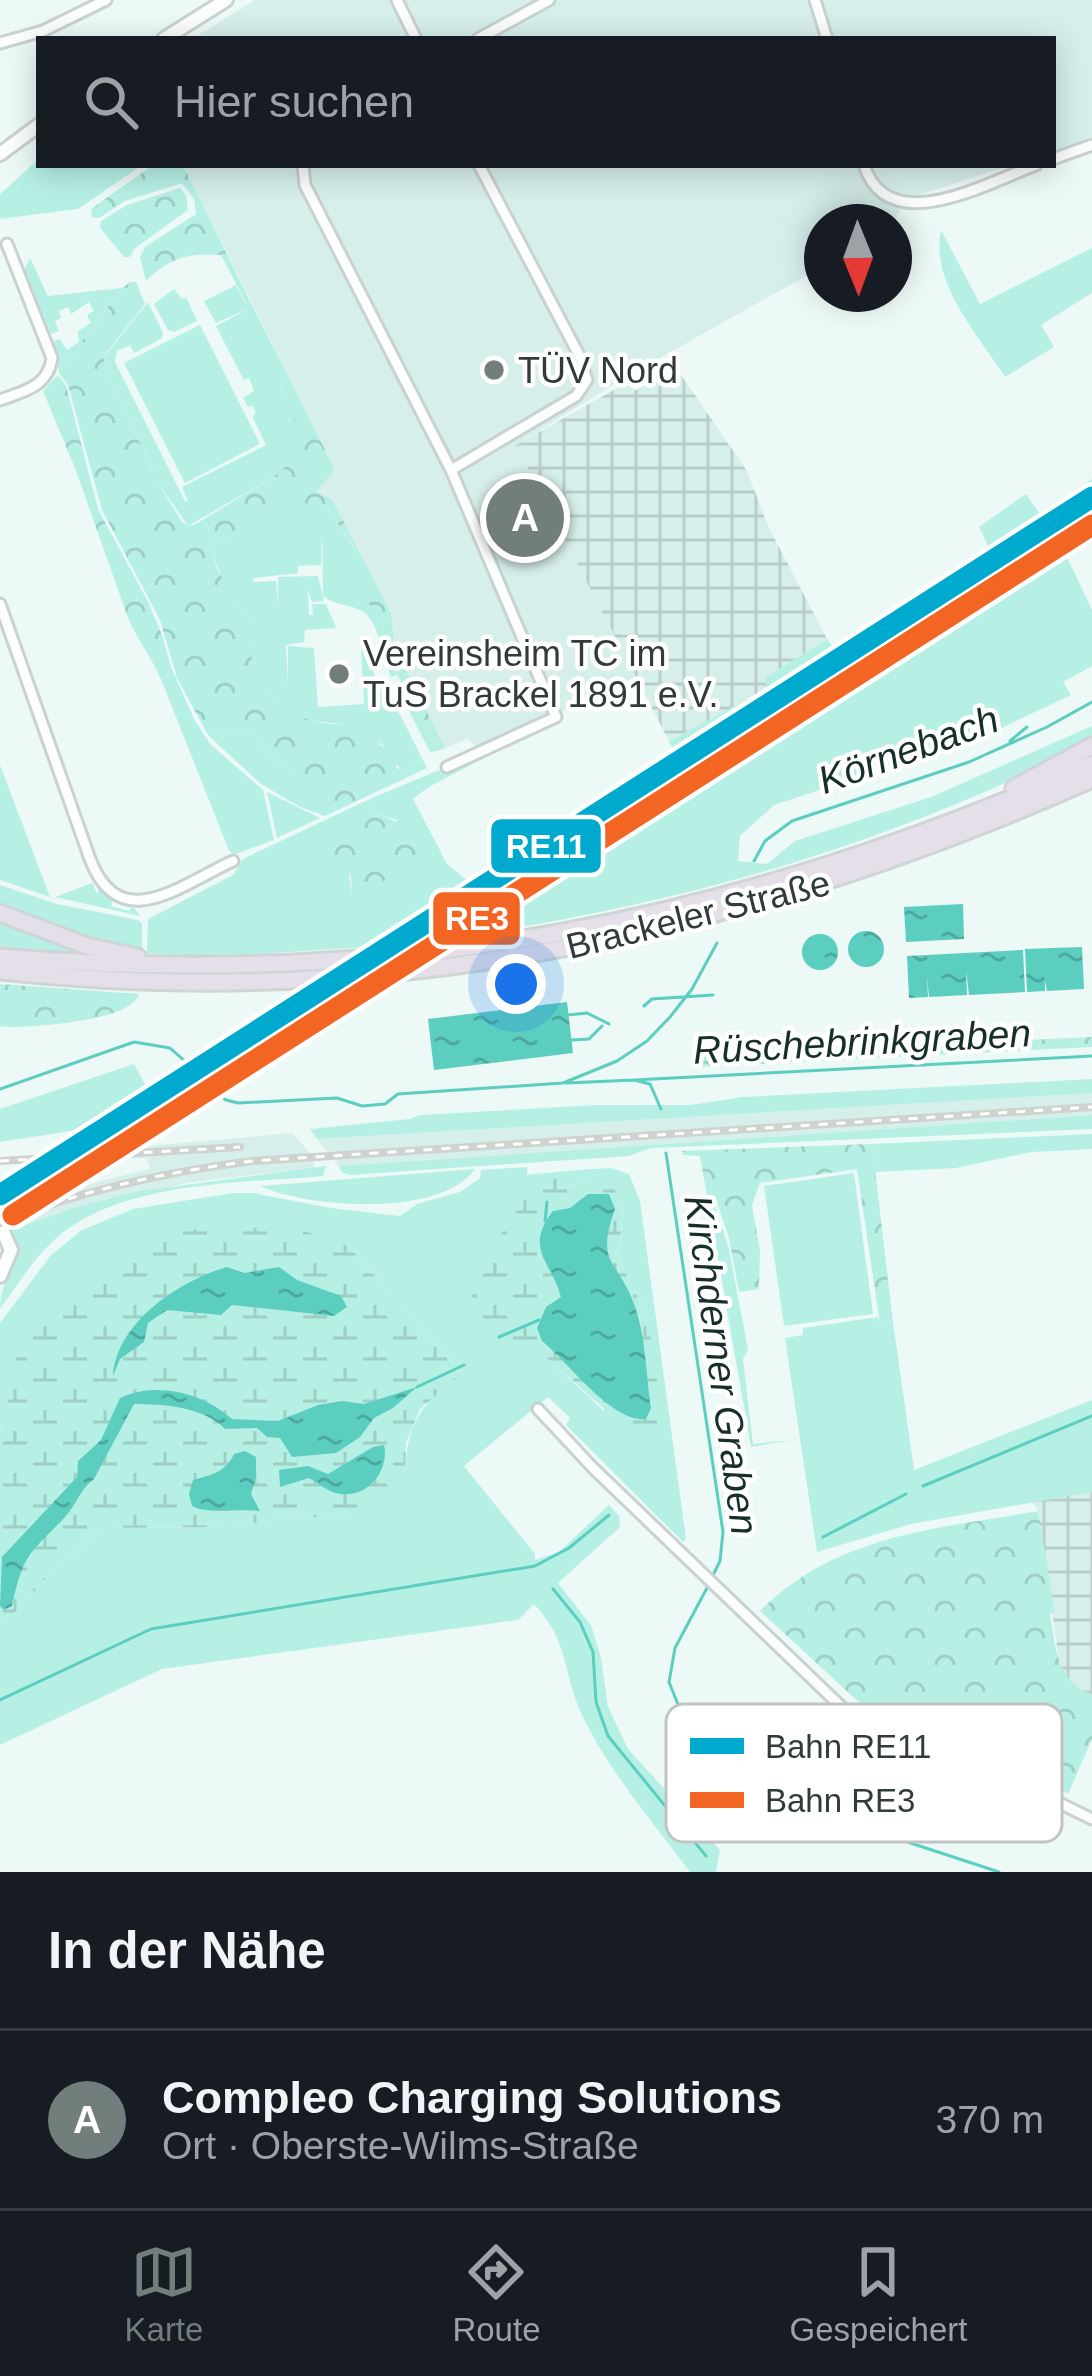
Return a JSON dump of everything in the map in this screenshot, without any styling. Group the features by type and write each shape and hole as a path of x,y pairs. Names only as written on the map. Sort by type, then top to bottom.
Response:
{"highway":[{"path":"914,837 1092,746"},
{"name":"Brackeler Straße","path":"0,957 269,967 456,950 560,934 804,874 914,837 1092,764"},
{"name":"Brackeler Straße","path":"0,974 173,984 239,982 423,971 536,954 678,925 830,883 1092,779"},
{"path":"955,836 990,830 1092,790"},
{"path":"0,913 87,946 200,967"}],"main road":[{"path":"169,36 226,0"},
{"path":"0,154 36,126"},
{"path":"0,1276 11,1250 3,1230"}],"street":[{"path":"0,43 44,31 106,0"},
{"path":"397,0 415,36"},
{"path":"483,36 549,0"},
{"path":"815,0 825,36"},
{"path":"1056,158 1092,146"},
{"path":"303,168 310,195 452,470 556,717 447,767"},
{"path":"452,470 576,396 586,380 579,355 481,168"},
{"path":"866,168 880,193 909,205 1027,168"},
{"path":"0,400 41,382 49,374 52,358 7,244"},
{"path":"0,604 96,875 108,893 126,901 143,901 233,861"},
{"path":"538,1409 723,1594 842,1704"},
{"path":"1062,1805 1092,1820"}],"shaded area":[{"path":"255,0 1092,0 1092,137 1056,150 1056,36 197,36"},
{"path":"184,168 1001,168 902,204 804,204 804,277 516,445 636,677 481,749 467,739 445,748 395,648 391,613 332,499 314,492 335,470"},
{"path":"677,369 747,471 768,526 827,639 765,678 768,689 669,741 516,445 628,382 634,391"},
{"path":"1092,492 1092,524 1035,560 1020,557 0,1204 0,1192"},
{"path":"1092,1093 1092,1115 339,1166 317,1139"},
{"path":"292,1133 311,1154 315,1168 192,1182 76,1207 0,1235 4,1215 61,1191 150,1169 147,1158 94,1159 94,1151"},
{"path":"1092,1428 1092,1695 1075,1688 1060,1668 1038,1511 1005,1461"}],"green space":[{"path":"36,162 36,168 138,168 78,209 0,219 0,194"},
{"path":"149,168 184,168 251,303 245,301 221,255 180,258 146,281 140,257 145,247 196,214 194,199 182,183 125,201 99,218 92,217 91,209"},
{"path":"180,188 188,210 134,249 130,257 124,257 100,228 101,221 127,205"},
{"path":"941,230 980,304 1092,248 1092,293 1041,325 1054,347 1005,377 949,289 939,250"},
{"path":"30,258 48,296 122,288 59,373 54,341 60,339 67,350 79,342 78,331 91,323 87,315 94,311 89,302 71,314 68,307 59,311 61,318 55,321 59,331 51,334 24,270"},
{"path":"131,282 136,282 145,304 104,356 104,365 159,484 182,522 194,525 275,476 305,448 282,389 289,378 335,470 315,492 332,499 391,613 395,648 445,748 438,751 388,661 382,619 356,589 354,547 325,505 304,503 210,544 217,569 251,619 257,637 249,643 262,683 274,699 307,719 347,724 369,720 378,726 378,744 393,751 396,767 401,770 423,760 427,768 325,816 300,807 314,784 270,756 252,730 228,728 208,735 177,678 160,620 102,510 68,385 59,373"},
{"path":"236,285 244,301 251,303 289,378 282,389 306,448 275,476 188,526 159,484 104,357 148,302 163,333 161,339 134,353 130,345 117,351 115,362 188,501 182,487 266,445 252,416 256,413 253,406 248,407 243,398 254,391 249,378 244,380 216,326 250,308 216,323 204,301"},
{"path":"174,289 182,299 186,297 197,321 174,332 168,330 154,304"},
{"path":"200,325 260,444 185,483 124,363"},
{"path":"58,375 66,385 98,509 162,635 171,667 163,684 128,618 43,391"},
{"path":"1092,479 1092,492 383,946 226,956 148,954 125,951 0,909 0,885 57,904 138,920 142,950 147,951 148,919 233,875 243,859 342,812 352,894 397,820 374,813 372,798 543,727 413,799 447,864 469,882 674,752 669,741 767,689 765,678 827,639 832,646 990,550 979,527 1026,494 1039,513"},
{"path":"304,502 325,505 354,548 357,589 382,619 388,661 397,675 391,677 368,616 323,596 322,533 321,565 253,578 253,582 276,581 278,605 278,577 318,576 324,601 312,602 308,590 309,615 313,615 312,604 326,604 336,628 305,630 304,642 286,645 288,685 288,646 314,648 318,707 364,704 361,650 369,653 376,682 394,712 398,711 423,760 401,770 384,746 350,725 304,720 285,712 256,677 249,651 251,619 225,584 210,544"},
{"path":"1065,553 1092,610 1092,666 1063,682 1071,695 986,735 774,805 740,836 738,861 767,864 795,841 931,797 1092,726 1092,741 931,814 769,870 603,911 429,941 1011,576"},
{"path":"171,667 211,745 263,790 274,840 233,855 228,848 163,684"},
{"path":"397,675 415,703 438,751 430,752"},
{"path":"228,728 252,730 270,756 315,784 300,807 261,784 208,735"},
{"path":"0,765 50,897 0,880"},
{"path":"267,792 320,818 277,838"},
{"path":"372,798 374,813 401,825 411,837 417,866 352,895 351,876 314,846 316,831"},
{"path":"92,883 98,895 98,885 113,900 111,906 129,911 133,906 140,916 55,897"},
{"path":"0,918 101,956 0,947"},
{"path":"0,984 139,994 120,1011 102,1016 8,1027 0,1026"},
{"path":"1092,1037 1092,1047 696,1067 698,1055"},
{"path":"134,1064 147,1088 77,1130 0,1142 0,1109"},
{"path":"1092,1079 1092,1093 317,1139 310,1129 420,1115 691,1105 743,1097"},
{"path":"1092,1115 1092,1129 651,1148 628,1156 350,1175 339,1166"},
{"path":"1092,1134 1092,1149 1031,1152 956,1168 875,1172 872,1144"},
{"path":"872,1144 893,1322 880,1324 857,1169 760,1183 752,1205 760,1251 759,1289 739,1292 729,1238 716,1199 708,1201 700,1156 682,1151"},
{"path":"326,1166 323,1176 181,1189 110,1207 52,1242 0,1309 15,1252 12,1230 134,1192"},
{"path":"527,1167 530,1342 604,1411 647,1315 618,1258 624,1203 595,1182 567,1185 565,1171 611,1168 629,1174 640,1201 686,1539 683,1542 566,1425 570,1418 548,1397 464,1466 535,1554 535,1560 559,1552 609,1505 619,1516 620,1527 558,1583 591,1625 608,1707 628,1749 666,1791 666,1840 593,1736 560,1644 534,1604 518,1620 162,1669 0,1745 0,1619 14,1613 101,1528 235,1527 288,1517 352,1518 405,1474 409,1441 419,1416 462,1373 348,1246 8,1410 0,1429 0,1323 51,1255 82,1230 133,1209 233,1193 400,1216 417,1204 460,1192 480,1178 481,1170"},
{"path":"475,1169 458,1185 405,1202 309,1200 260,1186"},
{"path":"565,1171 568,1185 611,1185 624,1203 618,1258 647,1315 664,1416 653,1431 628,1430 530,1343 501,1344 491,1335 466,1284 526,1198 526,1175"},
{"path":"854,1173 873,1314 784,1326 764,1186"},
{"path":"713,1199 729,1249 748,1350 743,1359 753,1444 792,1440 751,1447 708,1201"},
{"path":"212,1228 296,1228 348,1246 462,1373 420,1409 406,1443 405,1474 397,1496 378,1511 352,1518 288,1517 235,1527 101,1528 14,1613 0,1619 0,1429 19,1348 34,1323 96,1273 166,1236"},
{"path":"878,1317 880,1324 893,1322 914,1470 1092,1400 1092,1492 911,1524 817,1552 785,1338 803,1335 803,1328"},
{"path":"1038,1511 1055,1612 1050,1614 1056,1651 1071,1681 1092,1695 1092,1739 1068,1794 1062,1791 1062,1704 861,1704 760,1611 822,1565 855,1550 926,1530"},
{"path":"667,1842 713,1842 720,1850 716,1872 690,1872"}],"water":[{"path":"963,904 964,939 906,942 904,907"},
{"path":"866,931 879,936 884,949 879,962 866,967 853,962 848,949 853,936"},
{"path":"820,934 833,939 838,952 833,965 820,970 807,965 802,952 807,939"},
{"path":"1082,947 1084,989 1047,991 1045,981 1045,991 1027,992 1025,949"},
{"path":"1023,950 1025,992 969,995 966,970 967,995 929,997 927,976 928,997 909,998 907,956"},
{"path":"567,1002 573,1053 434,1070 428,1019"},
{"path":"588,1194 609,1194 615,1209 608,1252 641,1329 651,1408 646,1419 633,1418 605,1402 542,1341 537,1328 546,1307 561,1297 542,1255 544,1224 553,1211 570,1208"},
{"path":"227,1267 244,1273 279,1267 297,1280 341,1296 347,1307 334,1316 232,1305 221,1315 167,1310 148,1323 144,1342 120,1359 113,1376 125,1338 138,1322 171,1293"},
{"path":"417,1387 336,1453 292,1457 280,1438 267,1437 257,1428 225,1429 195,1411 134,1404 94,1479 30,1556 12,1606 4,1610 0,1606 2,1557 77,1477 78,1461 101,1440 120,1398 148,1390 178,1392 207,1402 232,1419 278,1421 318,1405 364,1404"},
{"path":"384,1445 379,1474 357,1493 336,1493 309,1478 280,1487 279,1470 308,1466 328,1474"},
{"path":"245,1451 256,1457 251,1494 260,1511 192,1506 193,1480 217,1472 234,1454"}],"waterway":[{"name":"Körnebach","path":"754,861 765,841 792,821 969,762 1092,702"},
{"path":"1010,741 1027,727"},
{"name":"Körnebach","path":"202,1081 226,1100 238,1103 337,1098 362,1106 385,1104 398,1094 563,1083 617,1061 647,1041 692,989 717,943"},
{"path":"644,1006 652,999 713,995"},
{"path":"568,1015 587,1013 609,1024"},
{"path":"571,1040 589,1039 602,1026"},
{"path":"0,1089 134,1042 170,1048 187,1063"},
{"name":"Rüschebrinkgraben","path":"634,1080 1092,1056"},
{"name":"Kirchderner Graben","path":"566,1083 634,1080 650,1084 661,1109"},
{"name":"Kirchderner Graben","path":"666,1153 723,1532 720,1561 712,1577"},
{"path":"545,1221 547,1202"},
{"path":"499,1337 539,1320"},
{"path":"417,1387 464,1365"},
{"path":"923,1486 1092,1416"},
{"path":"823,1537 906,1494"},
{"path":"0,1700 151,1629 535,1566 569,1548 609,1515"},
{"name":"Kirchderner Graben","path":"678,1704 669,1682 675,1648 708,1586"},
{"path":"553,1589 580,1622 593,1652 596,1702 608,1736 666,1807"},
{"path":"695,1842 706,1856"},
{"name":"Kirchderner Graben","path":"907,1842 999,1872"}],"railway":[{"path":"0,1223 124,1184 252,1161 1092,1107"},
{"path":"0,1161 240,1147"}],"rail line":[{"name":"RE11","path":"0,1195 1092,497"},
{"name":"RE3","path":"13,1215 1092,525"}],"place":[{"name":"TÜV Nord","path":"494,370"},
{"name":"Compleo Charging Solutions","path":"525,518"},
{"name":"Vereinsheim TC im TuS Brackel 1891 e.V.","path":"339,674"}]}
